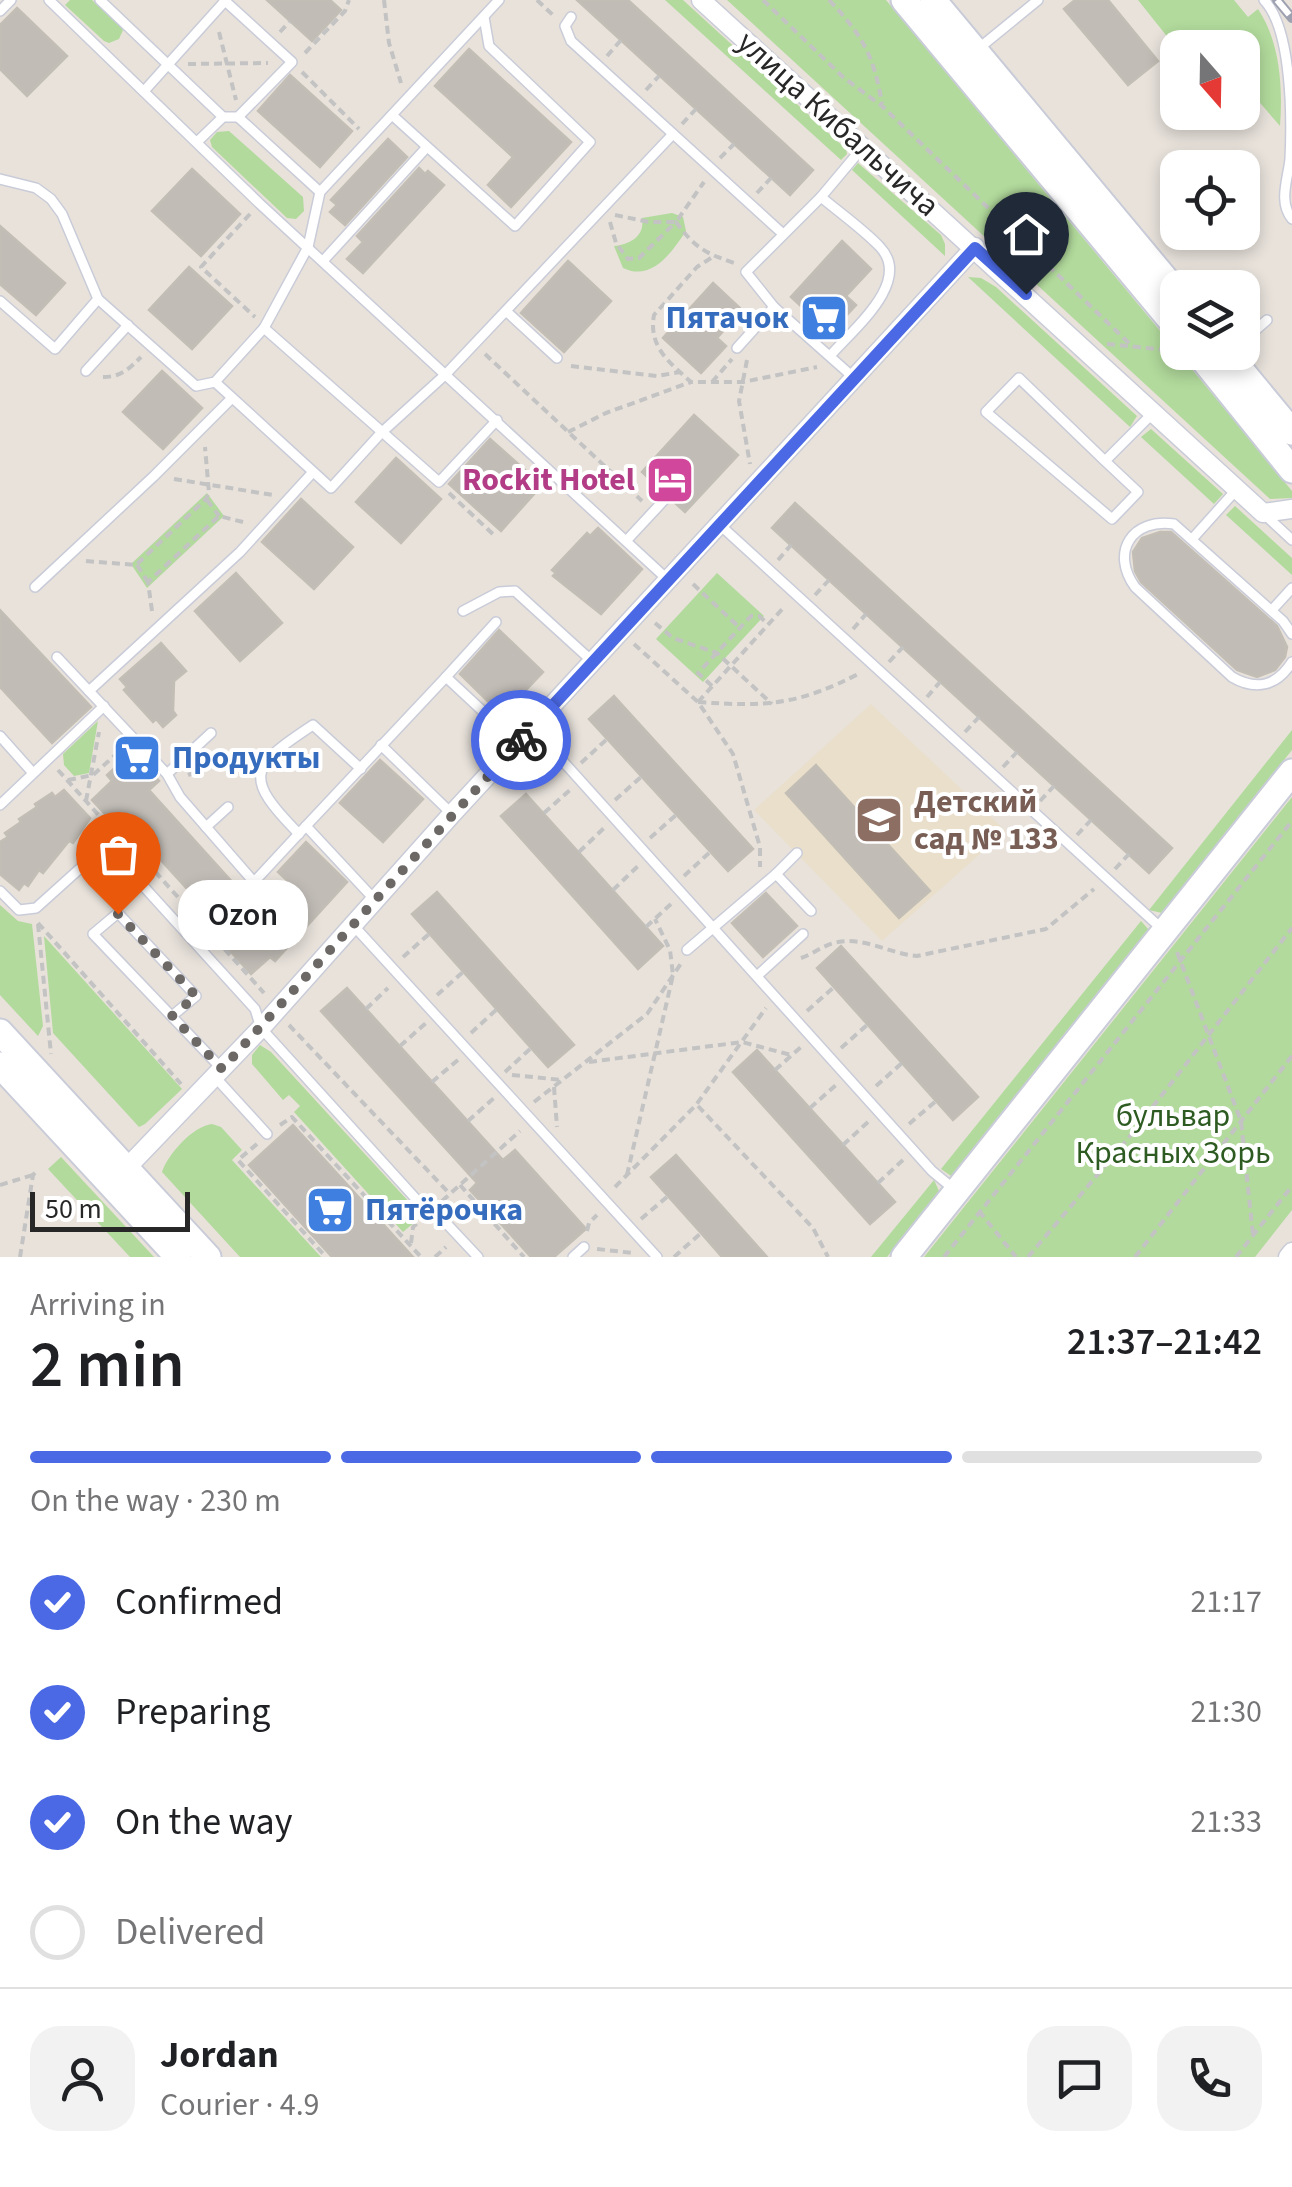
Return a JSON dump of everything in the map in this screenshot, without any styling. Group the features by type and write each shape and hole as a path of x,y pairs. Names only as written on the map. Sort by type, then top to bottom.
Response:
{"street":[{"name":"улица Кибальчича","path":"701,0 1263,513"},
{"path":"904,0 1160,307"},
{"path":"933,0 1160,272"},
{"path":"119,1176 219,1073 853,376 975,248"},
{"path":"1232,370 1292,470"},
{"path":"1236,370 1292,432"},
{"path":"1263,513 1292,508"},
{"path":"904,1257 1292,772"},
{"path":"0,1032 7,1067 208,1257"},
{"path":"119,1176 178,1257"}],"lane":[{"path":"0,11 11,0"},
{"path":"49,0 260,204 668,580"},
{"path":"100,0 223,117"},
{"path":"145,90 224,0 292,62 238,116 223,117 197,142"},
{"path":"0,179 36,188 62,214 98,299 196,386 215,382 264,328 308,247 320,192 499,0"},
{"path":"975,51 1038,0"},
{"path":"1264,0 1273,9 1287,62 1291,157 1284,193 1292,220"},
{"path":"392,115 515,226 590,142 489,46 484,17"},
{"path":"568,21 571,41 782,233"},
{"path":"238,116 320,192"},
{"path":"215,382 331,488 382,433 446,374 674,134"},
{"path":"853,376 774,306 746,272 821,197 864,146"},
{"path":"323,261 427,147"},
{"path":"821,197 883,250 890,263 891,277 886,292 830,356"},
{"path":"0,300 55,348 98,299"},
{"path":"736,348 774,306"},
{"path":"506,311 557,358"},
{"path":"1260,325 1267,320"},
{"path":"86,371 128,325"},
{"path":"264,328 439,482 498,420"},
{"path":"1019,378 1105,461 1138,492 1112,519 986,412 1019,378"},
{"path":"35,587 232,398"},
{"path":"1105,461 1154,412"},
{"path":"89,691 264,526 313,472"},
{"path":"1193,538 1237,489"},
{"path":"627,540 666,498"},
{"path":"1263,513 1292,540"},
{"path":"1292,634 1272,610 1174,524 1146,526 1134,534 1126,547 1127,576 1135,587 1232,676 1244,684 1259,686 1285,674 1292,662"},
{"path":"720,525 1164,931"},
{"path":"1272,610 1292,588"},
{"path":"463,611 500,592 515,591 594,662"},
{"path":"57,657 134,738 254,882 496,622"},
{"path":"446,678 518,744"},
{"path":"0,805 104,706"},
{"path":"361,769 313,724 268,756 260,782 269,803 375,900"},
{"path":"533,728 898,1134 957,1191"},
{"path":"169,778 212,733"},
{"path":"0,736 34,773"},
{"path":"381,745 452,814"},
{"path":"206,827 228,807"},
{"path":"0,891 20,910 36,908 106,845 256,1010 260,1028 430,1212 478,1257"},
{"path":"688,950 764,886 796,853"},
{"path":"776,874 811,911"},
{"path":"172,1016 196,996 118,914 94,934 172,1016 267,1134"},
{"path":"353,924 657,1257"},
{"path":"756,976 803,934"},
{"path":"573,1257 584,1247"}],"path":[{"path":"168,65 292,62 315,46 350,0"},
{"path":"384,0 389,43 406,100"},
{"path":"537,0 568,21"},
{"path":"762,0 844,78 882,106 1133,346"},
{"path":"828,0 856,29 873,58 882,106"},
{"path":"214,13 238,116"},
{"path":"292,62 359,128 367,142"},
{"path":"676,222 649,222 608,214 616,244 628,260 639,258 676,222 711,168"},
{"path":"260,204 201,267 264,328"},
{"path":"676,222 711,258 730,262 746,272"},
{"path":"692,382 664,357 655,342 654,315 697,267 711,258"},
{"path":"474,344 653,512"},
{"path":"1102,344 1160,349"},
{"path":"86,371 100,377 115,377 129,370 151,346"},
{"path":"712,382 735,356 736,348"},
{"path":"736,348 747,358 740,401 751,469"},
{"path":"568,432 606,412 692,382 743,382 821,366 830,356"},
{"path":"557,358 560,364 657,376 680,372"},
{"path":"65,559 136,565 206,499 209,485 203,427"},
{"path":"154,476 290,498"},
{"path":"439,482 496,537"},
{"path":"206,499 219,516 264,526"},
{"path":"148,582 219,516"},
{"path":"136,565 148,582 154,631"},
{"path":"690,581 740,628"},
{"path":"698,702 796,594"},
{"path":"712,686 698,674 751,616 759,616 768,624"},
{"path":"653,622 673,638 717,653 772,704"},
{"path":"633,643 698,702 733,754 760,847 760,878 764,886"},
{"path":"698,702 772,704 806,698 872,664"},
{"path":"86,801 104,706"},
{"path":"68,780 90,776 134,738"},
{"path":"572,771 607,739"},
{"path":"48,759 268,996"},
{"path":"169,778 206,769 252,765 261,770"},
{"path":"606,809 642,776"},
{"path":"544,813 580,781"},
{"path":"640,846 676,814"},
{"path":"578,852 614,818"},
{"path":"944,1257 1292,821"},
{"path":"674,884 710,852"},
{"path":"613,890 648,856"},
{"path":"767,966 808,956 838,942 866,943 917,956 1012,938 1046,929 1106,879"},
{"path":"646,928 682,893"},
{"path":"36,908 52,1058"},
{"path":"628,1175 673,974 670,950 655,919"},
{"path":"38,923 181,1084"},
{"path":"1028,1257 1126,1141 1292,928"},
{"path":"1164,931 1181,960 1242,1121 1253,1235"},
{"path":"392,967 429,934"},
{"path":"522,1111 647,1014 688,950"},
{"path":"426,1005 463,972"},
{"path":"366,1008 401,977"},
{"path":"797,1020 834,987"},
{"path":"639,1254 584,1247 589,1223 628,1175 696,1104 774,996"},
{"path":"432,1082 497,1010"},
{"path":"400,1046 435,1014"},
{"path":"286,1022 450,1194"},
{"path":"830,1058 867,1024"},
{"path":"775,1070 812,1037"},
{"path":"585,1062 742,1042 792,1055"},
{"path":"531,1048 502,1074 562,1080"},
{"path":"1135,1257 1292,1056"},
{"path":"865,1096 902,1062"},
{"path":"810,1108 846,1076"},
{"path":"554,1087 560,1152"},
{"path":"468,1121 503,1090"},
{"path":"898,1134 936,1101"},
{"path":"696,1104 812,1228 828,1257"},
{"path":"843,1144 879,1112"},
{"path":"326,1257 238,1160 292,1117 421,1257"},
{"path":"410,1246 413,1227 532,1121"},
{"path":"878,1183 914,1150"},
{"path":"20,1257 33,1176 38,1170"},
{"path":"0,1184 33,1176"},
{"path":"460,1186 524,1257"},
{"path":"1236,1257 1292,1186"},
{"path":"957,1191 1016,1257"},
{"path":"631,1229 668,1196"},
{"path":"674,1257 701,1233"}],"shaded area":[{"name":"Детский сад № 133","path":"871,704 1006,831 882,941 754,810"}],"green space":[{"path":"70,0 92,0 120,25 123,30 119,39 104,41 65,5"},
{"path":"665,0 683,0 847,154 841,160"},
{"path":"727,0 886,0 1160,331 1160,370 1193,370 1292,491 1292,498 1270,499"},
{"path":"1138,0 1234,0 1248,17 1258,9 1271,36 1278,65 1280,126 1260,103 1260,30 1162,30"},
{"path":"229,131 303,197 304,211 296,219 287,218 212,147 210,140 217,132"},
{"path":"858,163 941,235 945,256 852,170"},
{"path":"672,213 683,217 686,231 668,256 643,271 623,268 614,246 636,238 642,218"},
{"path":"968,277 981,278 996,287 1137,416 1130,427"},
{"path":"1151,429 1223,494 1214,504 1141,437"},
{"path":"207,493 224,516 147,588 131,564"},
{"path":"1235,506 1292,558 1292,575 1226,515"},
{"path":"717,573 764,616 703,682 656,639"},
{"path":"98,721 89,773 74,776 64,765 63,754"},
{"path":"1292,730 1292,750 1162,913 1149,910"},
{"name":"бульвар Красных Зорь","path":"1292,797 1292,1210 1255,1257 924,1257"},
{"path":"0,905 18,921 32,924 43,1026 38,1036 0,995"},
{"path":"1141,921 1149,930 951,1176 941,1169"},
{"path":"44,936 182,1089 145,1124 139,1127 53,1033"},
{"path":"260,1045 271,1052 422,1216 403,1232 294,1112 300,1106 289,1095 283,1100 252,1064 252,1055"},
{"path":"212,1124 221,1127 242,1150 232,1160 321,1257 240,1257 162,1172 182,1142"},
{"path":"61,1157 154,1257 130,1257 48,1169"},
{"path":"934,1180 939,1191 887,1257 871,1257"}],"building":[{"path":"267,0 330,0 341,10 312,41"},
{"path":"577,0 628,0 813,170 790,195"},
{"path":"1075,0 1108,0 1158,61 1128,85 1064,9"},
{"path":"17,8 67,56 27,96 0,69 0,25"},
{"path":"469,49 571,142 511,207 488,185 513,157 435,86"},
{"path":"290,75 352,131 320,167 258,111"},
{"path":"388,139 407,157 345,225 330,212 337,205 331,200"},
{"path":"419,168 444,185 363,273 347,259 363,242 357,236"},
{"path":"192,169 240,214 201,256 152,211"},
{"path":"0,226 65,283 36,315 0,284"},
{"path":"842,241 871,269 846,296 856,305 830,333 791,297"},
{"path":"568,261 611,301 564,352 521,313"},
{"path":"189,267 232,306 192,349 149,310"},
{"path":"713,283 742,310 717,338 726,346 701,373 663,338"},
{"path":"162,371 202,408 163,449 123,412"},
{"path":"694,415 738,455 685,512 673,501 671,491 662,491 642,472"},
{"path":"490,439 542,485 501,531 449,484"},
{"path":"396,458 441,499 401,543 356,502"},
{"path":"301,499 353,547 314,589 262,542"},
{"path":"795,503 1172,848 1149,873 772,528"},
{"path":"598,528 642,569 601,614 553,576 556,573 552,570 587,533 590,536"},
{"path":"1171,532 1277,626 1287,647 1275,670 1257,677 1237,670 1141,582 1133,552 1142,538"},
{"path":"236,573 282,623 240,661 195,611"},
{"path":"0,610 91,707 52,743 0,687"},
{"path":"499,630 543,672 502,715 460,674"},
{"path":"161,643 186,671 174,681 176,715 163,727 156,719 153,722 124,690 127,687 120,679"},
{"path":"614,696 753,849 728,871 589,719"},
{"path":"132,752 159,781 149,790 261,914 290,883 278,872 306,842 347,882 275,961 270,957 251,974 223,943 230,936 127,823 120,830 92,800 112,781 107,775"},
{"path":"380,760 423,799 383,842 340,803"},
{"path":"816,765 930,891 899,918 786,793"},
{"path":"64,790 90,818 73,843 69,841 43,873 39,870 28,886 24,883 19,890 0,874 0,842 8,837 5,833 21,822 19,819 37,807 35,804"},
{"path":"526,794 663,946 638,969 501,816"},
{"path":"437,892 574,1045 548,1067 412,914"},
{"path":"766,893 797,926 763,957 732,923"},
{"path":"841,946 978,1097 953,1120 817,968"},
{"path":"347,988 503,1160 515,1150 586,1229 554,1257 531,1257 470,1190 477,1183 321,1011"},
{"path":"757,1050 895,1202 870,1224 733,1072"},
{"name":"Пятёрочка","path":"293,1125 413,1257 332,1257 249,1165"},
{"path":"676,1155 767,1257 722,1257 651,1177"}],"railway":[{"path":"1277,0 1292,18"}],"way so far":[{"path":"118,914 196,996 172,1016 222,1069 521,740"}],"place":[{"name":"Пятачок","path":"824,318"},
{"name":"Rockit Hotel","path":"670,480"},
{"name":"Продукты","path":"137,758"},
{"name":"Детский сад № 133","path":"879,820"},
{"name":"Ozon","path":"118,914"},
{"name":"Пятёрочка","path":"330,1210"}],"route":[{"path":"521,740 975,248 1026,294"}]}
